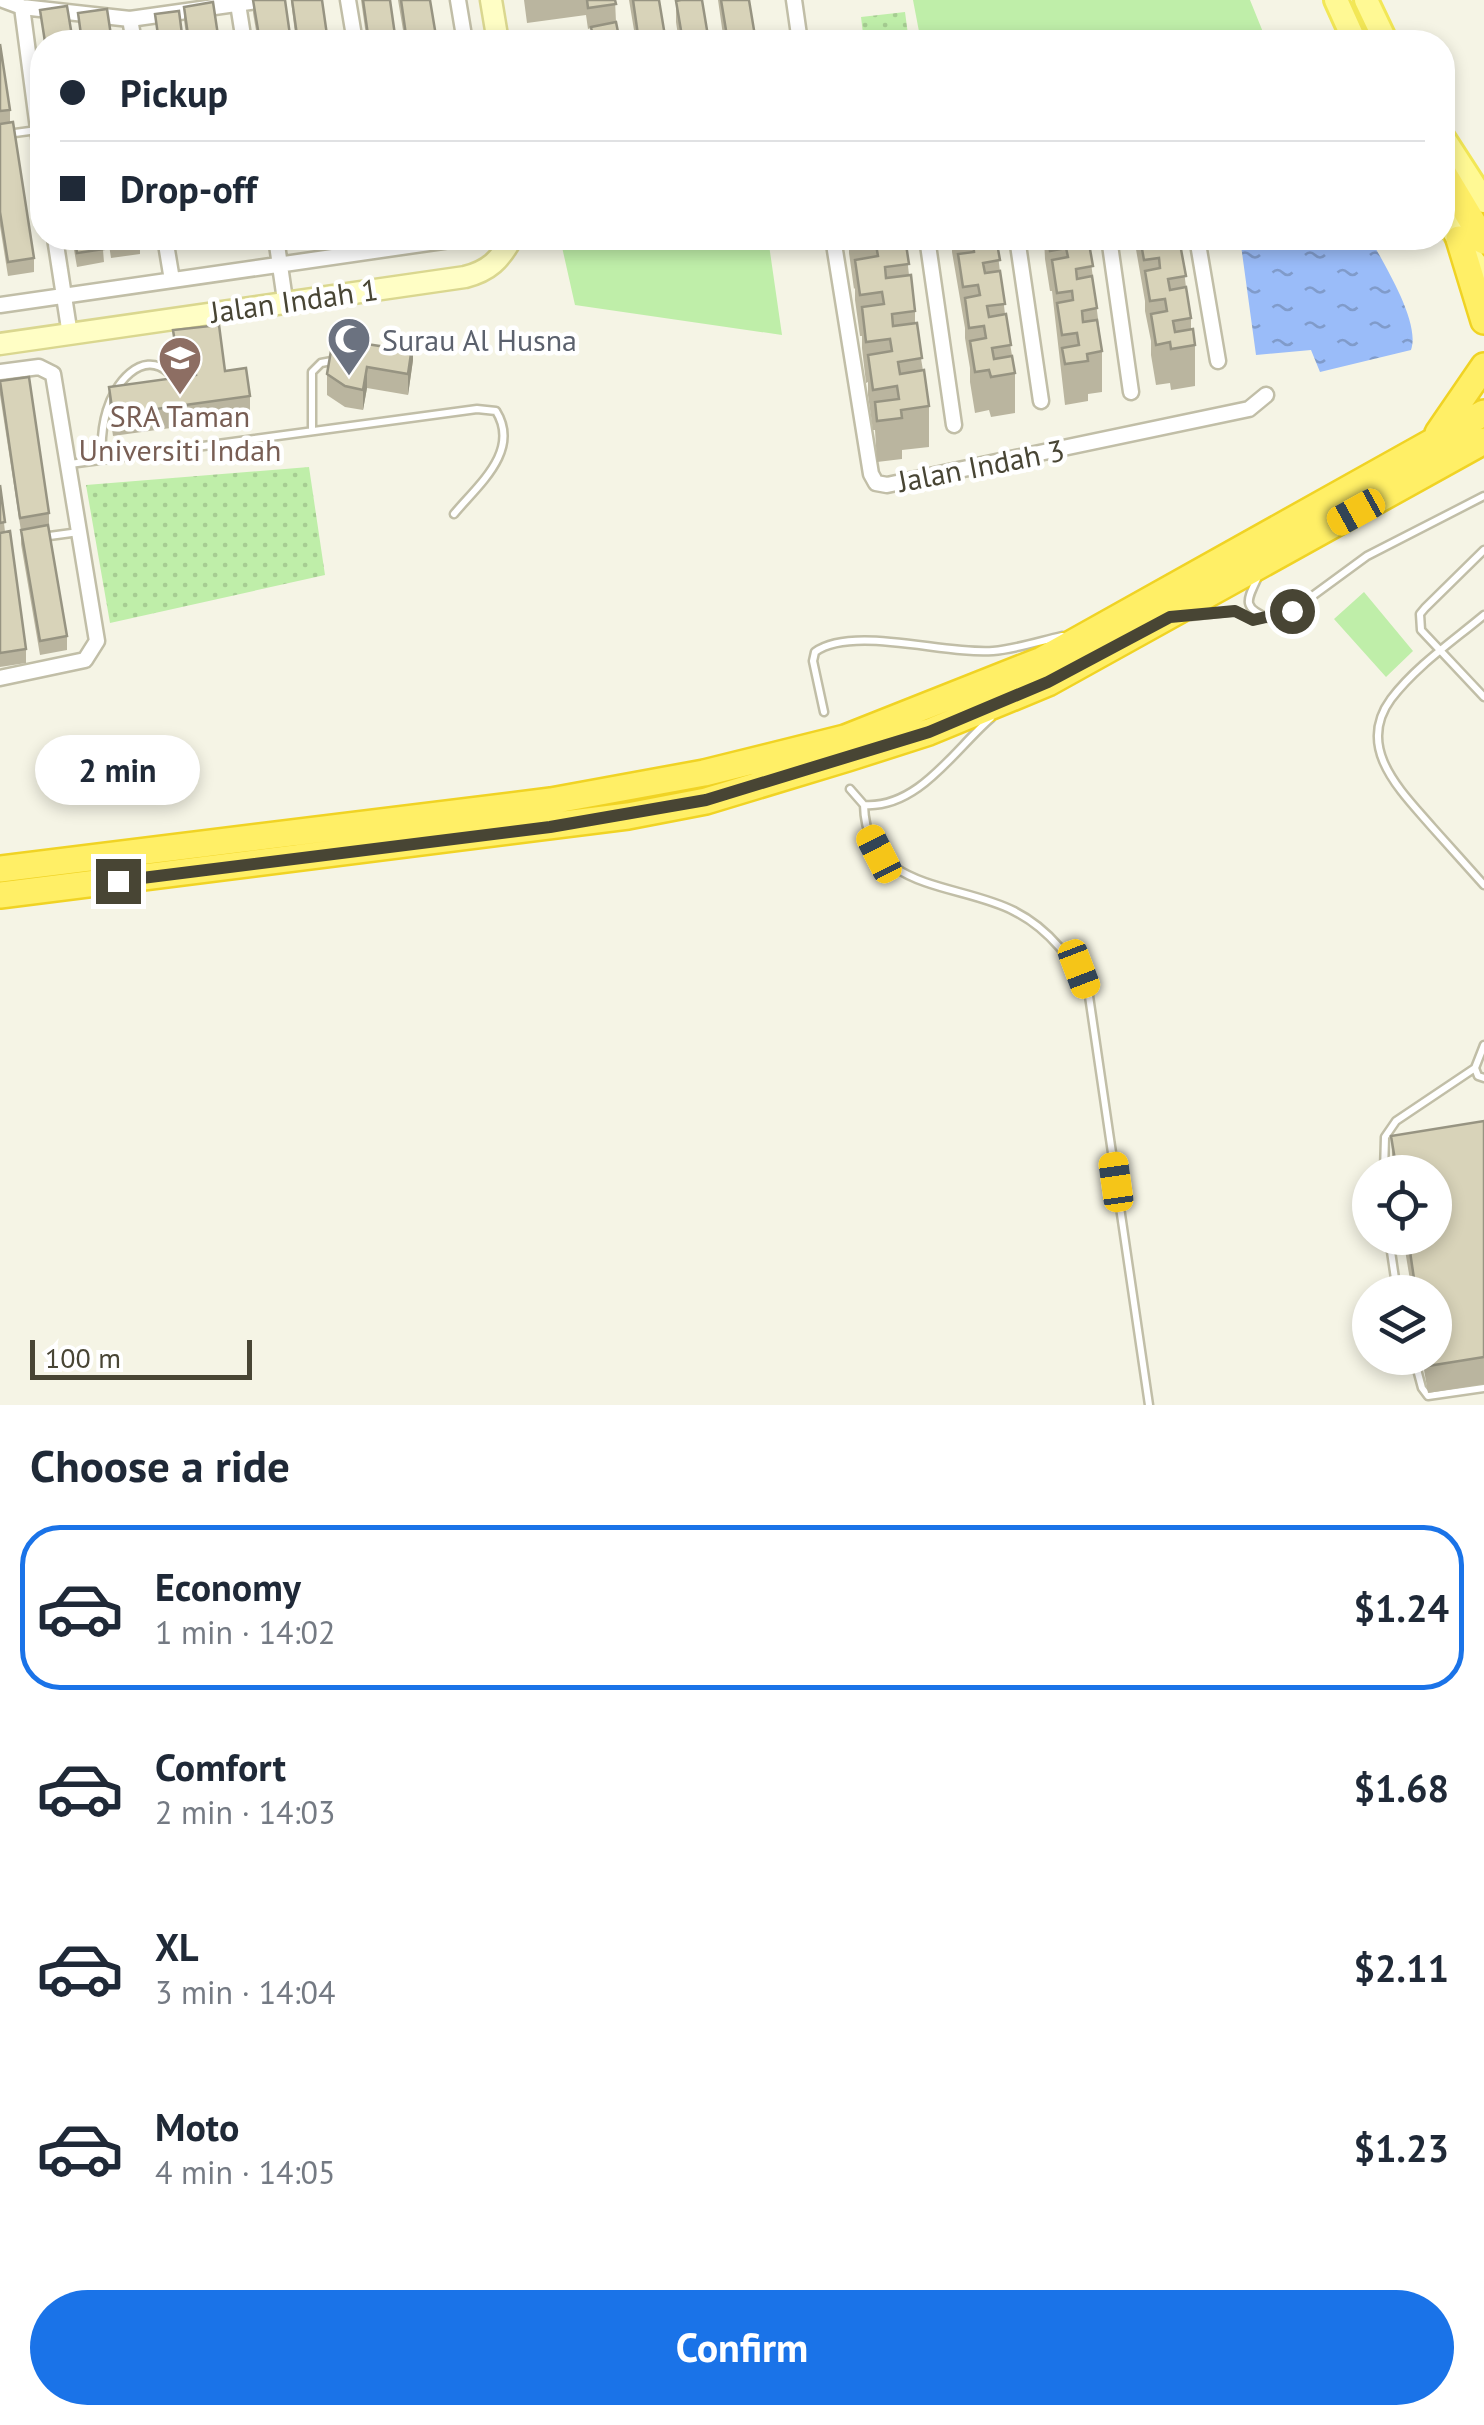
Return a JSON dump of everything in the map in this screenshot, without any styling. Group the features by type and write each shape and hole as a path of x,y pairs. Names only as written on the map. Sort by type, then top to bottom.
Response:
{"highway":[{"path":"1455,201 1471,240 1484,322"},
{"path":"1428,445 1465,398 1484,366"},
{"path":"0,869 551,802 704,773 846,738 1001,678 1110,625 1484,414"},
{"path":"0,896 550,827 706,800 929,732 1048,682 1482,442"}],"main road":[{"path":"1336,0 1350,30"},
{"path":"1367,3 1382,30"},
{"path":"1455,156 1484,202"},
{"path":"1471,240 1484,277"}],"street":[{"path":"3,0 22,8 130,19 264,0"},
{"path":"348,0 353,30"},
{"path":"458,0 463,30"},
{"path":"490,0 496,30"},
{"path":"794,0 798,30"},
{"path":"238,4 242,30"},
{"path":"22,8 30,69"},
{"path":"130,19 132,30"},
{"path":"1455,140 1484,184"},
{"path":"56,250 70,334"},
{"path":"167,250 172,280"},
{"path":"278,250 286,300"},
{"path":"0,305 280,266 354,250"},
{"name":"Jalan Indah 1","path":"0,344 483,272 498,262 505,250"},
{"name":"Jalan Indah 3","path":"835,250 876,483 886,485 1249,409 1266,395"},
{"path":"929,250 954,426"},
{"path":"1019,250 1041,401"},
{"path":"1110,250 1131,392"},
{"path":"1199,250 1218,361"},
{"path":"0,372 39,367 53,374 96,641 85,660 0,678"}],"lane":[{"path":"0,135 30,131"},
{"path":"312,430 314,367 353,356"},
{"path":"102,458 105,414 122,382 143,364 153,363 168,372"},
{"path":"69,464 477,409 496,411 504,434 502,455 454,514"},
{"path":"1170,617 1235,611 1253,620 1292,611 1367,556 1484,496"},
{"path":"32,538 80,532"},
{"path":"1484,550 1420,614 1421,630 1484,697"},
{"path":"1264,564 1248,602 1254,613 1269,618"},
{"path":"1484,615 1388,703 1376,738 1382,762 1395,785 1484,885"},
{"path":"824,712 813,660 815,652 834,642 996,651 1110,625"},
{"path":"864,805 877,806 910,793 990,718 1048,682"},
{"path":"850,789 864,805 868,833 879,854 892,866 942,889 1013,910 1035,925 1079,969 1089,996 1148,1405"},
{"path":"1385,1155 1386,1137 1396,1121 1475,1068 1484,1045"},
{"path":"1475,1068 1478,1076 1484,1078"},
{"path":"1419,1375 1428,1396 1484,1388"}],"green space":[{"path":"913,0 1250,0 1262,30 919,30"},
{"path":"905,12 907,30 863,30 861,17"},
{"path":"563,250 770,250 782,335 575,305"},
{"path":"309,467 325,575 110,623 86,485"},
{"path":"1364,592 1413,651 1386,677 1334,619"}],"water":[{"path":"1242,250 1376,250 1406,309 1413,338 1411,350 1320,372 1311,350 1256,355"}],"building":[{"path":"253,0 285,0 289,30 258,30"},
{"path":"292,0 322,0 326,30 296,30"},
{"path":"363,0 390,0 394,30 367,30"},
{"path":"401,0 430,0 435,30 405,30"},
{"path":"587,0 615,0 616,4 588,8"},
{"path":"633,0 659,0 664,30 637,30"},
{"path":"702,0 707,30 681,30 676,1"},
{"path":"721,0 749,0 754,30 726,30"},
{"path":"213,2 217,30 187,30 184,7"},
{"path":"67,6 71,30 43,30 40,10"},
{"path":"107,9 110,30 80,30 78,13"},
{"path":"179,11 181,30 157,30 155,14"},
{"path":"616,22 618,30 592,30 591,27"},
{"path":"0,44 10,110 0,111"},
{"path":"13,122 34,258 8,262 0,212 0,124"},
{"path":"877,250 907,250 909,264 885,267 886,278 911,275 915,311 892,314 893,326 917,323 922,358 898,362 900,374 924,370 929,406 901,410 902,418 877,421 875,402 899,399 897,386 873,390 868,355 892,351 890,339 866,342 862,307 884,304 882,292 860,295 855,260 878,256"},
{"path":"998,250 1000,260 983,263 985,273 1000,271 1005,304 987,306 989,317 1006,314 1011,345 992,348 994,359 1012,356 1015,373 991,377 989,370 975,372 970,341 986,338 984,326 969,328 965,298 980,295 978,285 963,287 958,254"},
{"path":"1066,250 1090,250 1093,266 1076,269 1077,279 1092,276 1097,308 1082,311 1083,322 1097,320 1102,351 1087,354 1088,361 1065,364 1062,348 1079,345 1077,333 1062,335 1057,303 1073,300 1072,291 1057,293 1052,260 1068,257"},
{"path":"1142,250 1181,250 1186,276 1168,279 1170,290 1186,287 1191,318 1173,321 1175,332 1193,329 1195,345 1171,349 1170,342 1156,345 1151,314 1167,311 1165,299 1150,301 1145,271 1160,268 1159,258 1144,260"},
{"path":"219,325 225,371 246,368 250,396 113,415 109,387 196,375 192,347 176,349 173,330"},
{"path":"395,337 413,340 408,374 367,367 363,390 345,386 327,374 332,345 347,341 393,348"},
{"path":"29,377 49,513 20,518 0,381"},
{"path":"0,485 5,522 0,523"},
{"path":"48,525 67,636 40,641 21,530"},
{"path":"10,531 26,649 0,653 0,533"},
{"path":"1484,1121 1484,1357 1452,1362 1452,1275 1413,1275 1411,1255 1452,1255 1452,1155 1394,1155 1391,1136"}],"place":[{"name":"Surau Al Husna","path":"349,377"},
{"name":"SRA Taman Universiti Indah","path":"180,396"}],"route":[{"path":"118,881 550,827 706,800 929,732 1048,682 1170,617 1235,611 1253,620 1292,611"}]}
